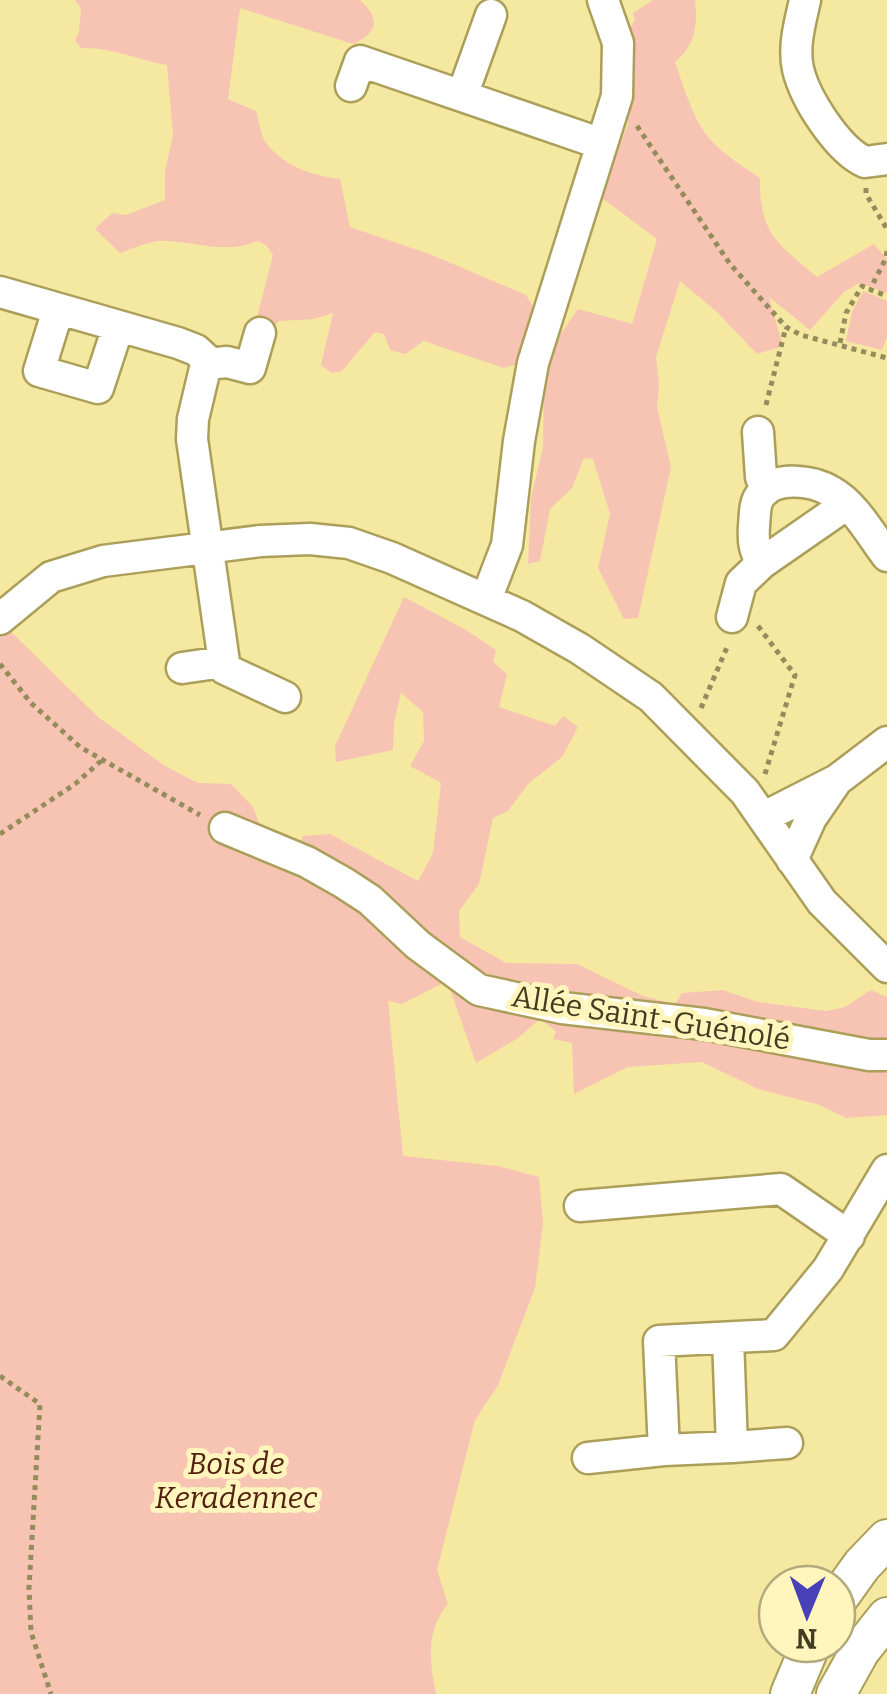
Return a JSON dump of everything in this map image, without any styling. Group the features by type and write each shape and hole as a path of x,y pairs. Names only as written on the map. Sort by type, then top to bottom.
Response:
{"street":[{"path":"487,598 507,545 533,363 617,96 618,43 603,0"},
{"path":"805,0 796,50 803,83 843,148 876,160"},
{"path":"462,96 491,16"},
{"path":"351,86 360,61 602,144"},
{"path":"0,292 188,346 203,356 207,364 192,439 223,662 230,674 285,697"},
{"path":"58,310 32,382 98,388 118,327"},
{"path":"207,364 227,362 250,368 260,333"},
{"path":"758,432 761,476 766,490"},
{"path":"762,563 754,547 758,500 766,490 806,482 832,492 847,504 887,556"},
{"path":"734,608 745,576 847,504"},
{"path":"0,619 39,585 65,571 103,561 290,540 348,543 487,598 580,649 652,697 745,792 822,902 887,968"},
{"path":"507,545 522,616"},
{"path":"182,668 223,662"},
{"path":"764,817 837,780 887,742"},
{"path":"792,860 811,818 837,780"},
{"name":"Allée Saint-Guénolé","path":"225,828 307,862 344,883 479,990 562,1008 704,1024 869,1055 887,1055"},
{"path":"664,1450 660,1340 774,1335 828,1270 887,1170"},
{"path":"580,1206 781,1189 848,1236"},
{"path":"728,1338 732,1447"},
{"path":"588,1458 786,1443"},
{"path":"857,1572 887,1538"},
{"path":"836,1694 860,1651 887,1617"},
{"path":"790,1694 803,1664"}],"path":[{"path":"617,96 730,264 786,327 801,335 887,356"},
{"path":"876,160 866,194 887,229"},
{"path":"871,290 887,251"},
{"path":"840,344 846,313 862,286 887,296"},
{"path":"758,432 786,327"},
{"path":"689,734 736,629 734,608"},
{"path":"734,608 795,676 763,778 745,792"},
{"path":"0,664 32,703 80,747 225,828"},
{"path":"0,834 75,784 101,761"},
{"path":"0,1376 40,1404 31,1632 51,1694"}],"green space":[{"path":"75,0 360,0 371,13 374,25 368,35 353,44 240,8 228,99 256,111 264,139 281,158 309,172 340,179 350,227 432,255 526,295 555,342 578,309 632,324 657,239 598,195 628,125 625,35 635,20 633,13 653,0 695,0 694,34 675,62 703,130 724,152 760,178 767,225 792,255 817,277 874,244 887,259 887,293 860,283 844,292 810,330 769,297 783,346 757,354 680,281 656,357 657,407 671,467 638,618 624,619 598,568 610,514 593,459 584,458 572,488 550,509 540,561 528,564 531,498 543,447 544,364 525,362 504,368 424,341 405,354 390,350 384,334 375,332 342,371 332,373 321,365 333,313 314,319 279,321 273,329 254,329 273,255 266,245 258,241 225,247 162,241 120,253 95,229 112,213 126,215 165,200 165,172 173,135 167,65 81,48 75,40 81,8"},
{"path":"863,291 887,301 887,337 882,350 846,341 852,312"},
{"name":"Bois de Keradennec","path":"404,597 496,650 493,662 507,674 499,707 555,726 563,716 578,727 562,757 528,784 508,811 493,818 479,884 459,911 460,937 506,963 577,964 643,996 675,1004 682,993 723,990 758,1002 826,1011 845,1007 871,990 887,997 887,1115 846,1118 820,1105 758,1089 702,1062 628,1067 574,1094 572,1043 553,1039 556,1031 540,1019 518,1038 476,1063 447,981 402,1004 388,1001 403,1156 498,1166 539,1177 543,1224 535,1288 498,1385 475,1420 437,1570 448,1604 436,1624 431,1646 436,1694 0,1694 0,621 98,717 165,766 198,783 231,784 253,807 264,837 287,865 303,836 330,834 418,881 433,853 441,783 410,766 424,741 423,712 401,693 393,750 336,762 335,746"}]}
